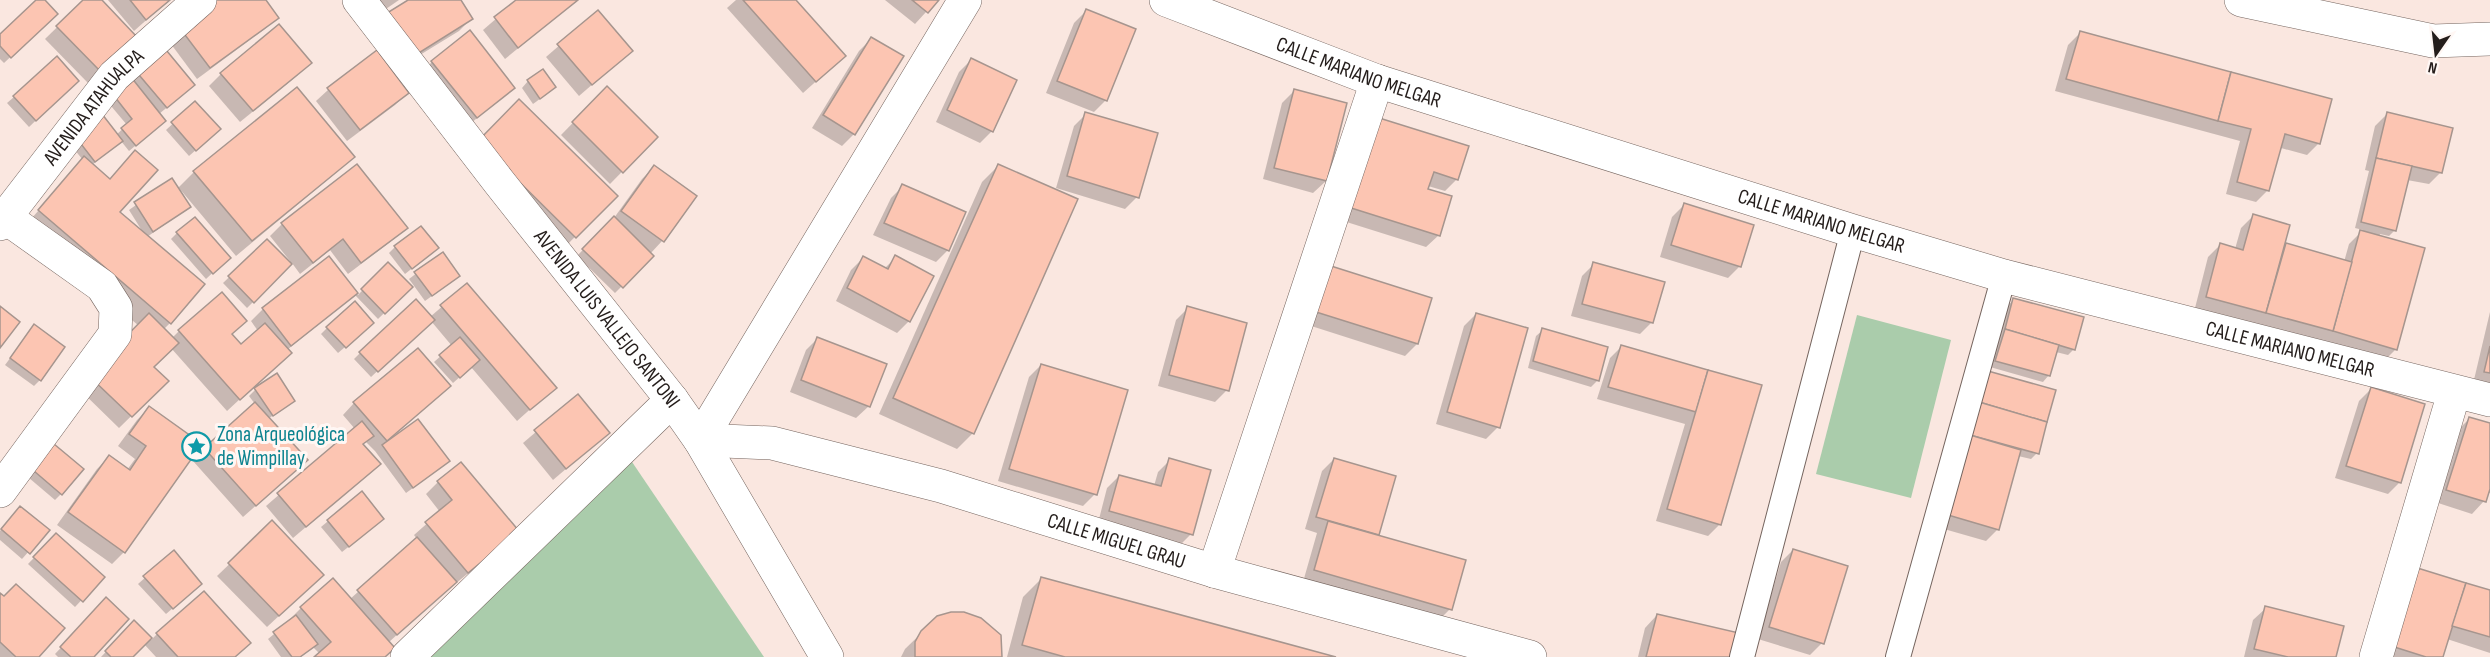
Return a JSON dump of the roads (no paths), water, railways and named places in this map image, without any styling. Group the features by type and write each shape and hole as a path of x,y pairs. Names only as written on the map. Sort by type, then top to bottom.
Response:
{"street":[{"name":"AVENIDA ATAHUALPA","path":"3,221 114,76 200,0"},
{"name":"AVENIDA LUIS VALLEJO SANTONI","path":"359,0 499,182 672,400 700,440 827,657"},
{"path":"700,440 965,0"},
{"name":"CALLE MARIANO MELGAR","path":"1166,0 1377,81 1852,231 2004,276 2454,393 2490,400"},
{"path":"2241,0 2433,41 2490,39"},
{"path":"1214,571 1377,81"},
{"path":"0,491 115,334 116,308 102,286 3,221"},
{"path":"2376,657 2454,393"},
{"path":"407,657 672,400"},
{"name":"CALLE MIGUEL GRAU","path":"700,440 772,443 919,480 1214,571 1530,657"}],"lane":[{"path":"1742,657 1852,231"},
{"path":"1898,657 2004,276"}],"place":[{"name":"Zona Arqueológica de Wimpillay","path":"196,446"}]}
